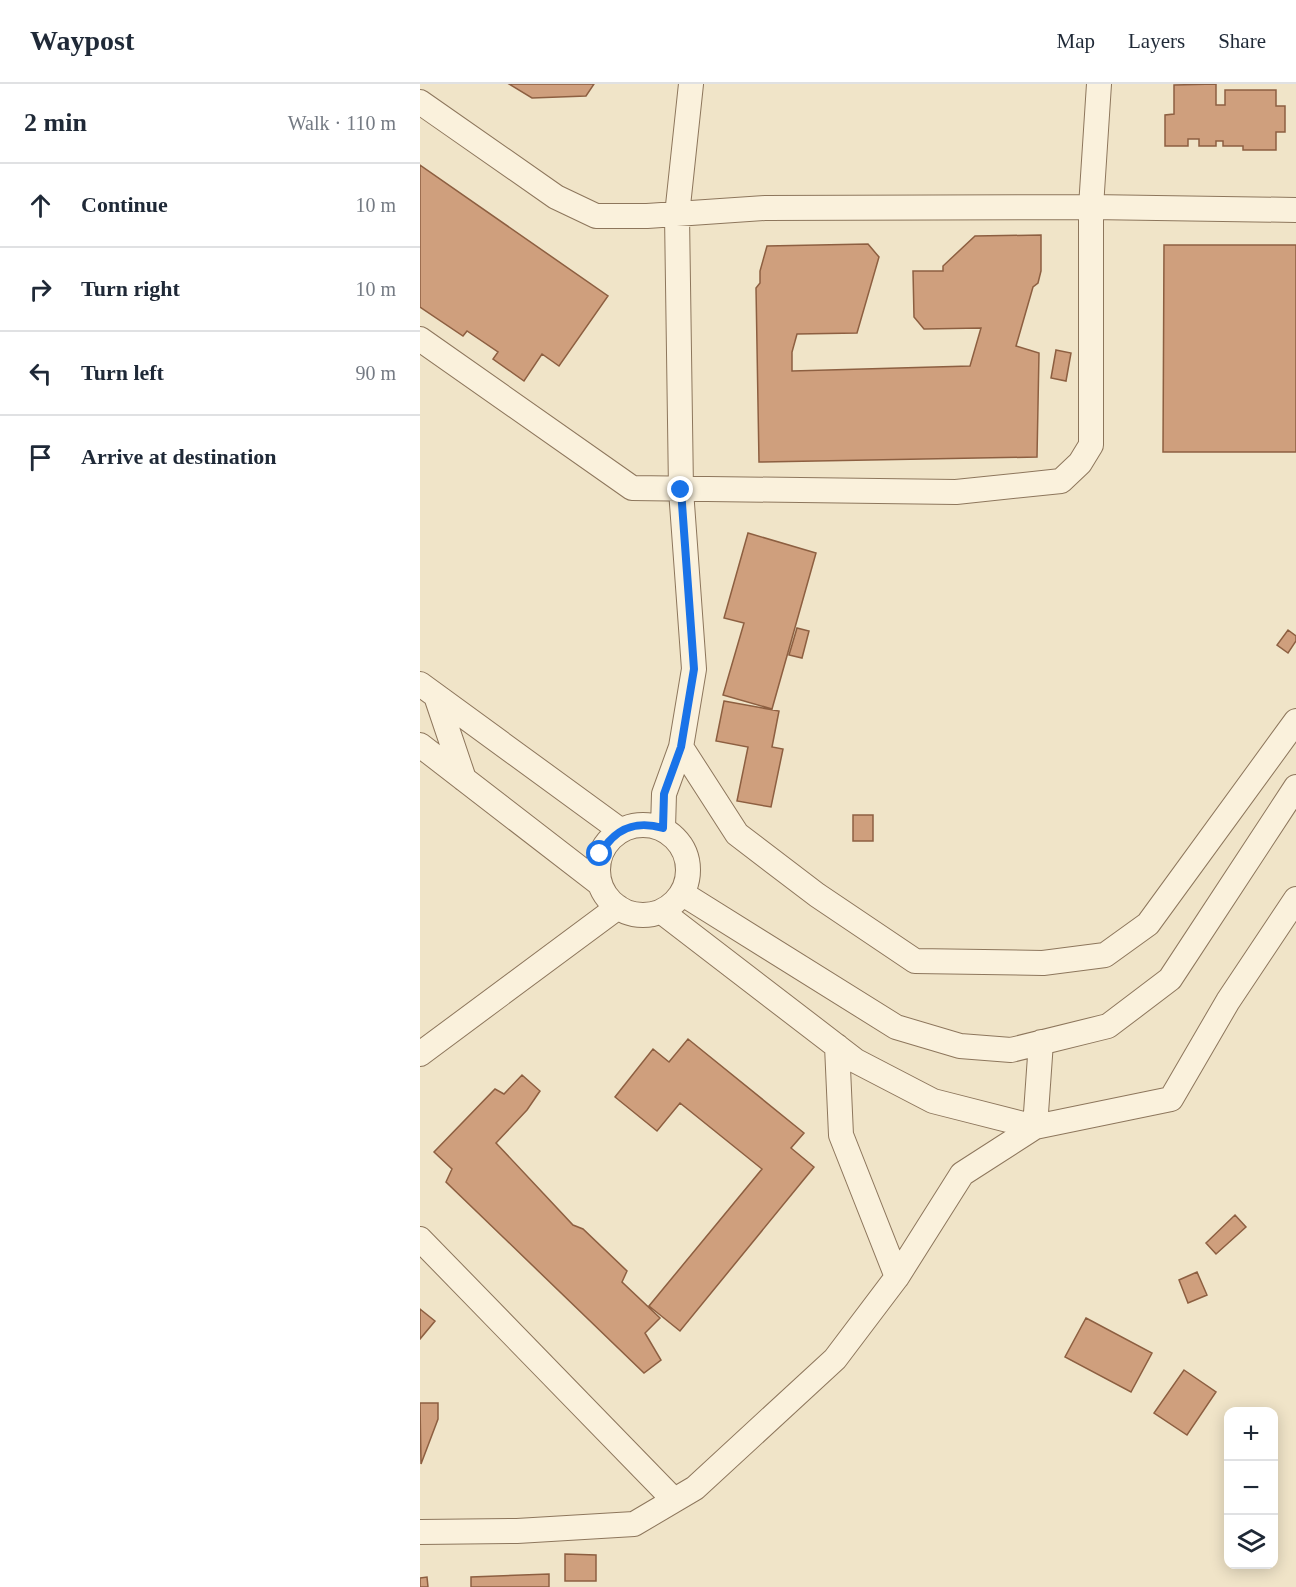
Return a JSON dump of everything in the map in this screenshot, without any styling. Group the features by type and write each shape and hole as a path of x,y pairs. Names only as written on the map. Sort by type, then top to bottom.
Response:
{"street":[{"path":"663,828 664,794 681,747 694,669 681,490 677,215 692,84"},
{"path":"420,339 632,488 956,492 1061,481 1080,463 1091,445 1090,207 1100,84"},
{"path":"420,102 556,196 596,216 677,215 765,208 1090,207 1296,210"},
{"path":"428,690 464,779"},
{"path":"428,690 620,830"},
{"path":"681,747 737,834 816,895 915,961 1042,963 1106,955 1148,924 1296,721"},
{"path":"420,745 600,884"},
{"path":"682,894 896,1027 960,1046 1011,1050 1108,1026 1170,980 1296,787"},
{"path":"649,824 663,828 680,843 689,864 688,880 682,894 662,912 647,915 632,914 618,908 606,897 600,884 597,868 600,854 608,840 620,830 634,825 649,824"},
{"path":"420,1532 517,1532 634,1524 695,1488 836,1359 897,1277 962,1174 1035,1127 1171,1098 1228,1001 1296,899"},
{"path":"420,1054 618,908"},
{"path":"662,912 856,1061 933,1101 1035,1127"},
{"path":"1035,1127 1041,1042"},
{"path":"837,1047 841,1135 897,1277"},
{"path":"420,1239 674,1500"}],"building":[{"path":"509,84 594,84 586,96 532,98"},
{"path":"1216,84 1216,105 1225,105 1225,90 1276,90 1276,106 1285,106 1285,132 1276,132 1276,150 1243,150 1243,146 1223,146 1223,141 1216,141 1216,146 1199,146 1199,139 1188,139 1188,146 1165,146 1165,115 1174,114 1174,85"},
{"path":"420,165 608,296 559,366 542,354 524,381 493,359 498,352 467,331 463,336 420,307"},
{"path":"1041,235 1041,271 1038,283 1033,287 1016,346 1039,353 1037,457 759,462 756,288 760,283 760,271 767,246 868,244 879,257 857,333 797,334 792,352 792,371 970,366 981,328 924,329 914,317 913,271 943,271 943,266 975,236"},
{"path":"1164,245 1296,245 1296,452 1163,452"},
{"path":"1056,350 1071,353 1066,381 1051,378"},
{"path":"748,533 816,553 772,709 723,695 744,623 724,618"},
{"path":"797,628 809,631 802,658 789,655"},
{"path":"1288,630 1296,636 1296,641 1288,653 1277,645"},
{"path":"724,701 779,711 772,747 783,749 771,807 737,801 748,747 716,741"},
{"path":"853,815 873,815 873,841 853,841"},
{"path":"688,1039 804,1133 791,1148 814,1167 680,1331 649,1306 762,1169 680,1103 657,1131 615,1097 653,1049 669,1062"},
{"path":"522,1075 540,1091 527,1110 496,1143 573,1225 583,1229 627,1271 622,1282 660,1318 645,1333 661,1360 644,1373 446,1182 452,1169 434,1152 495,1089 504,1094"},
{"path":"1235,1215 1246,1227 1216,1254 1206,1243"},
{"path":"1197,1272 1207,1295 1188,1303 1179,1280"},
{"path":"420,1309 435,1321 420,1339"},
{"path":"1086,1318 1152,1353 1131,1392 1065,1357"},
{"path":"1184,1370 1216,1392 1187,1435 1154,1413"},
{"path":"420,1403 438,1403 438,1419 421,1464"},
{"path":"565,1554 596,1555 596,1581 565,1581"},
{"path":"549,1574 549,1587 471,1587 471,1577"},
{"path":"427,1577 428,1587 420,1587 420,1578"}],"route":[{"path":"600,854 608,840 620,830 634,825 649,824 663,828 664,794 681,747 694,669 681,490"}]}
